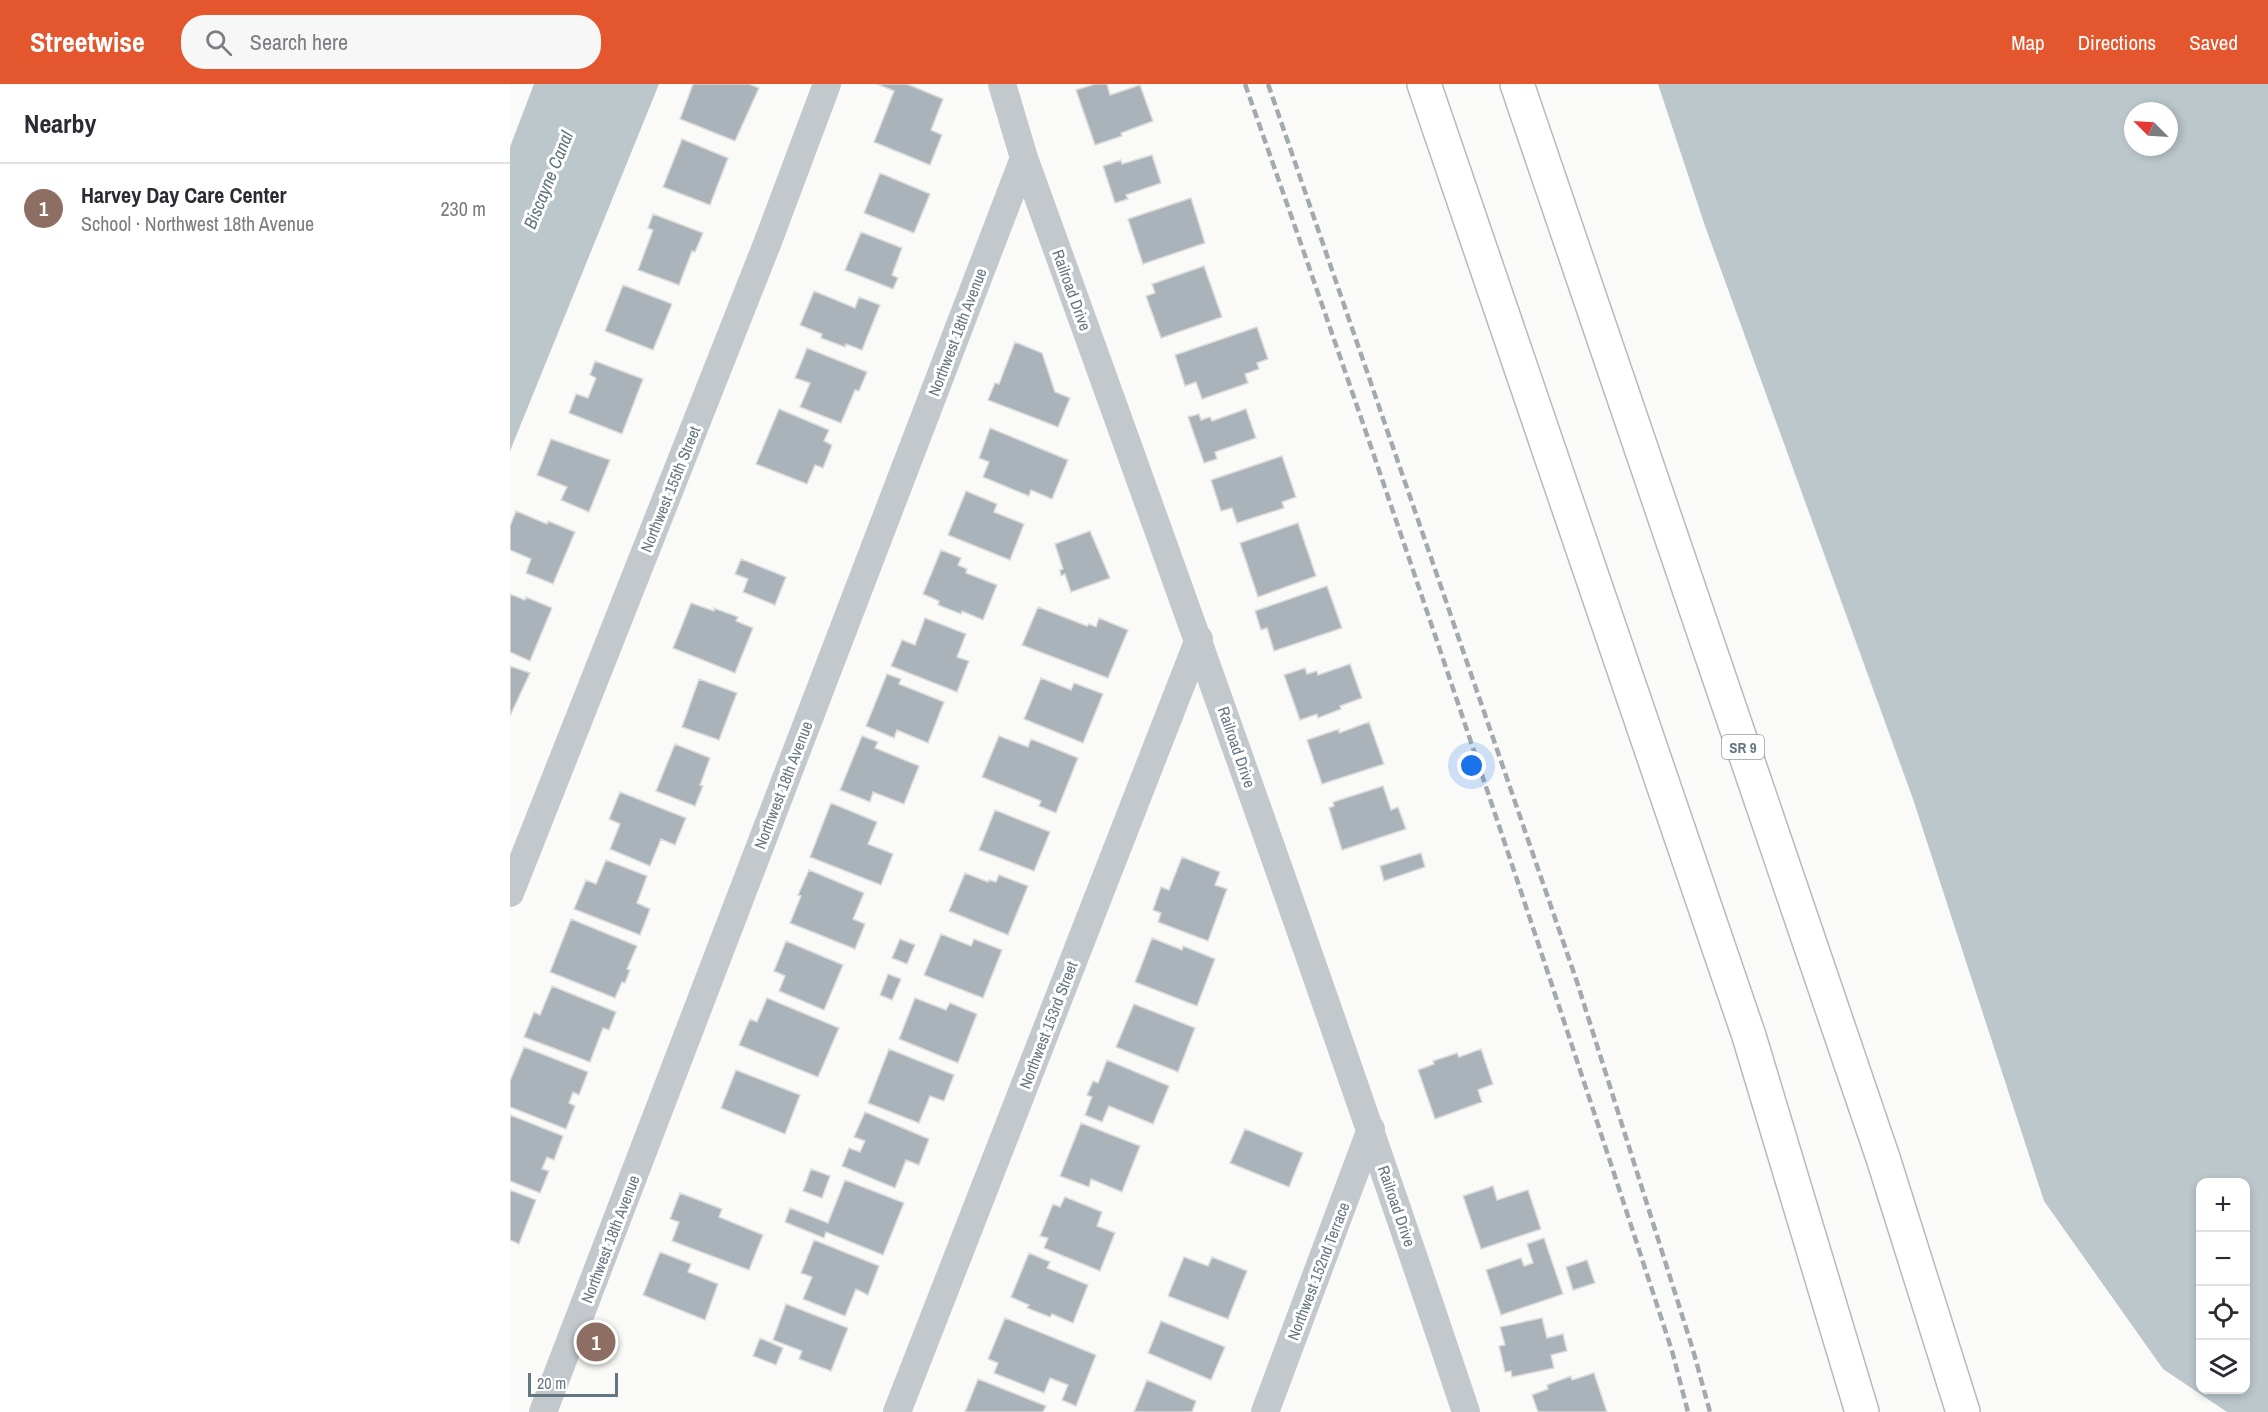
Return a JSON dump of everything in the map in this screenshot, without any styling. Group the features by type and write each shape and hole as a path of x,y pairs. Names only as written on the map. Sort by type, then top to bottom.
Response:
{"main road":[{"path":"1424,84 1749,1036 1862,1412"},
{"name":"SR 9","path":"1517,84 1883,1158 1963,1412"}],"street":[{"name":"Northwest 155th Street","path":"510,893 767,244 827,84"},
{"name":"Railroad Drive","path":"1002,84 1024,159 1199,639 1371,1129 1466,1412"},
{"name":"Northwest 18th Avenue","path":"543,1412 1024,159"},
{"name":"Northwest 153rd Street","path":"897,1412 1199,639"},
{"name":"Northwest 152nd Terrace","path":"1265,1412 1371,1129"}],"water":[{"name":"Biscayne Canal","path":"534,84 659,84 510,451 510,147"},
{"path":"1658,84 2268,84 2268,1412 2227,1412 2200,1394 2250,1394 2250,1178 2196,1178 2196,1391 2163,1369 2044,1201 1913,799 1705,226"}],"building":[{"path":"693,84 749,84 759,88 735,141 680,119"},
{"path":"877,84 907,84 943,99 931,130 942,135 930,165 874,142 894,91"},
{"path":"1095,84 1107,84 1110,95 1140,85 1153,121 1121,133 1122,136 1095,145 1076,90"},
{"path":"682,139 728,158 710,205 663,187"},
{"path":"1152,155 1161,183 1126,195 1128,199 1115,203 1103,166 1121,160 1122,164"},
{"path":"880,173 930,194 914,233 864,213"},
{"path":"1191,198 1205,243 1143,264 1128,219"},
{"path":"653,214 703,233 695,252 692,251 679,285 638,270 653,230 648,228"},
{"path":"861,232 902,248 892,275 898,278 893,289 845,270"},
{"path":"1204,266 1222,317 1161,338 1146,296 1155,293 1152,284"},
{"path":"623,285 672,304 653,350 605,331"},
{"path":"814,291 855,308 859,297 880,305 862,350 846,344 845,347 821,338 822,334 800,325"},
{"path":"1257,327 1268,359 1257,363 1259,369 1245,374 1248,383 1202,399 1196,382 1185,386 1175,355"},
{"path":"1015,342 1042,353 1055,392 1070,398 1058,427 988,400 995,383 999,384"},
{"path":"807,348 867,372 859,391 855,390 841,423 800,407 810,383 795,378"},
{"path":"595,361 643,379 622,434 569,413 576,394 588,398 596,378 590,375"},
{"path":"779,409 829,430 824,441 832,445 823,468 815,465 807,484 756,464"},
{"path":"1246,409 1256,438 1215,452 1217,459 1204,463 1188,417 1199,414 1201,420 1210,417 1212,421"},
{"path":"990,428 1068,460 1052,499 1031,490 1029,496 983,477 989,462 979,458"},
{"path":"551,439 610,460 589,512 561,500 567,487 537,475"},
{"path":"1282,456 1296,497 1282,502 1284,508 1237,523 1232,508 1221,511 1211,480"},
{"path":"966,491 997,504 994,512 1024,524 1010,560 948,535"},
{"path":"516,511 547,524 548,521 575,532 553,584 526,573 531,559 510,550 510,526"},
{"path":"1298,523 1316,576 1258,597 1240,543"},
{"path":"1090,531 1110,578 1071,592 1065,574 1061,576 1060,570 1063,569 1055,544"},
{"path":"941,550 961,558 958,565 967,569 966,573 997,585 983,620 962,611 961,614 938,605 939,601 923,594"},
{"path":"741,559 786,577 775,605 743,592 748,579 735,574"},
{"path":"1327,586 1342,628 1274,651 1267,628 1261,630 1255,611"},
{"path":"510,594 525,600 526,597 552,608 530,661 510,652"},
{"path":"691,603 738,617 736,621 753,628 735,673 673,648"},
{"path":"1038,607 1087,626 1089,624 1096,627 1099,618 1128,630 1108,678 1022,645"},
{"path":"925,618 966,634 957,657 969,661 957,692 891,666 902,640 915,645"},
{"path":"1350,664 1362,698 1340,706 1341,709 1318,718 1317,714 1300,720 1284,675 1305,668 1307,674 1317,671 1318,675"},
{"path":"510,666 530,673 510,716"},
{"path":"887,674 901,679 899,684 944,702 928,743 897,730 894,738 866,726"},
{"path":"1041,678 1071,690 1074,683 1103,694 1083,743 1024,719"},
{"path":"699,679 737,693 719,740 682,727"},
{"path":"1369,722 1384,764 1322,784 1307,740 1339,729 1339,733"},
{"path":"862,736 878,742 875,748 919,766 904,804 873,792 870,802 840,790"},
{"path":"999,736 1028,747 1031,739 1078,758 1056,813 1039,806 1041,801 982,777"},
{"path":"675,744 710,758 695,806 656,791"},
{"path":"1383,786 1391,810 1398,807 1406,829 1342,850 1329,808 1334,806 1333,802"},
{"path":"620,792 686,818 675,845 661,839 650,866 610,849 620,824 609,819"},
{"path":"831,803 877,822 868,844 893,854 881,885 810,857"},
{"path":"995,810 1050,832 1034,871 979,850"},
{"path":"1421,853 1425,867 1384,881 1380,866"},
{"path":"1182,857 1220,872 1215,885 1227,889 1208,941 1158,922 1161,913 1153,910 1161,887 1169,890"},
{"path":"606,860 647,876 637,903 650,909 640,935 574,909 586,880 596,884"},
{"path":"809,870 864,893 853,919 865,924 855,949 790,923 801,896 798,895"},
{"path":"965,873 988,882 989,880 996,882 999,875 1028,886 1008,935 949,911"},
{"path":"571,919 637,946 627,969 630,970 625,983 622,982 615,998 550,972"},
{"path":"941,934 971,946 974,939 1002,950 983,998 924,975"},
{"path":"1152,938 1182,950 1183,946 1215,959 1197,1006 1135,982"},
{"path":"900,939 915,945 907,964 892,958"},
{"path":"786,941 843,965 824,1010 779,991 785,976 774,971"},
{"path":"888,974 901,979 892,1000 880,995"},
{"path":"552,986 616,1012 609,1030 603,1028 590,1062 524,1037 534,1012 540,1015"},
{"path":"767,998 839,1028 818,1077 739,1045 750,1019 757,1022"},
{"path":"915,998 946,1010 950,1003 977,1014 958,1063 899,1039"},
{"path":"1134,1004 1195,1028 1178,1072 1116,1047"},
{"path":"524,1047 588,1072 579,1095 573,1092 569,1103 575,1106 566,1129 510,1107 510,1081"},
{"path":"889,1049 954,1075 944,1101 930,1096 919,1123 868,1103"},
{"path":"1481,1049 1493,1084 1478,1090 1482,1102 1435,1119 1418,1070 1434,1064 1433,1061 1457,1053 1459,1057"},
{"path":"1107,1060 1169,1086 1153,1124 1109,1106 1102,1122 1085,1115 1092,1097 1087,1095 1093,1081 1098,1083"},
{"path":"736,1070 800,1095 785,1134 721,1108"},
{"path":"865,1112 929,1139 919,1165 906,1160 895,1188 842,1166 849,1148 860,1152 865,1141 854,1137"},
{"path":"510,1115 563,1136 554,1160 547,1157 542,1169 549,1171 540,1193 510,1181"},
{"path":"1081,1123 1140,1146 1122,1192 1091,1179 1089,1187 1060,1176"},
{"path":"1245,1129 1303,1153 1289,1187 1230,1163"},
{"path":"811,1169 830,1176 822,1198 803,1191"},
{"path":"845,1180 904,1203 883,1255 826,1232 824,1238 785,1222 790,1208 828,1223"},
{"path":"1493,1186 1497,1200 1528,1190 1541,1229 1481,1249 1463,1196"},
{"path":"510,1190 536,1200 519,1244 510,1240"},
{"path":"680,1193 722,1209 719,1217 763,1235 749,1270 672,1241 679,1222 670,1219"},
{"path":"1065,1197 1102,1212 1097,1226 1115,1233 1100,1271 1044,1248 1048,1238 1040,1236 1053,1204 1060,1207"},
{"path":"1544,1238 1563,1294 1501,1315 1486,1270 1521,1258 1524,1266 1533,1263 1527,1244"},
{"path":"814,1240 879,1266 868,1295 856,1289 845,1316 803,1299 812,1277 801,1273"},
{"path":"660,1252 691,1264 688,1272 718,1284 705,1320 643,1295"},
{"path":"1029,1253 1050,1262 1047,1268 1088,1285 1073,1323 1052,1314 1050,1317 1027,1308 1029,1305 1011,1297"},
{"path":"1184,1257 1208,1266 1212,1257 1247,1271 1228,1319 1168,1296"},
{"path":"1587,1260 1595,1283 1573,1290 1566,1267"},
{"path":"786,1304 848,1328 831,1371 799,1359 802,1351 773,1340"},
{"path":"1005,1318 1096,1355 1076,1406 1062,1400 1068,1385 1050,1378 1044,1393 994,1373 998,1363 988,1359"},
{"path":"1542,1318 1547,1338 1563,1334 1567,1351 1551,1355 1554,1368 1512,1377 1511,1371 1505,1372 1499,1346 1505,1345 1500,1327"},
{"path":"1161,1321 1225,1347 1211,1380 1148,1353"},
{"path":"760,1338 783,1348 776,1365 753,1356"},
{"path":"1594,1373 1607,1412 1538,1412 1532,1395 1548,1389 1547,1385 1571,1376 1572,1380"},
{"path":"978,1379 1046,1406 1043,1412 965,1412"},
{"path":"1147,1380 1196,1401 1192,1412 1134,1412"}],"railway":[{"path":"1245,84 1409,558 1515,875 1672,1351 1688,1412"},
{"path":"1268,84 1577,982 1693,1350 1710,1412"}],"place":[{"name":"Harvey Day Care Center","path":"596,1342"}]}
